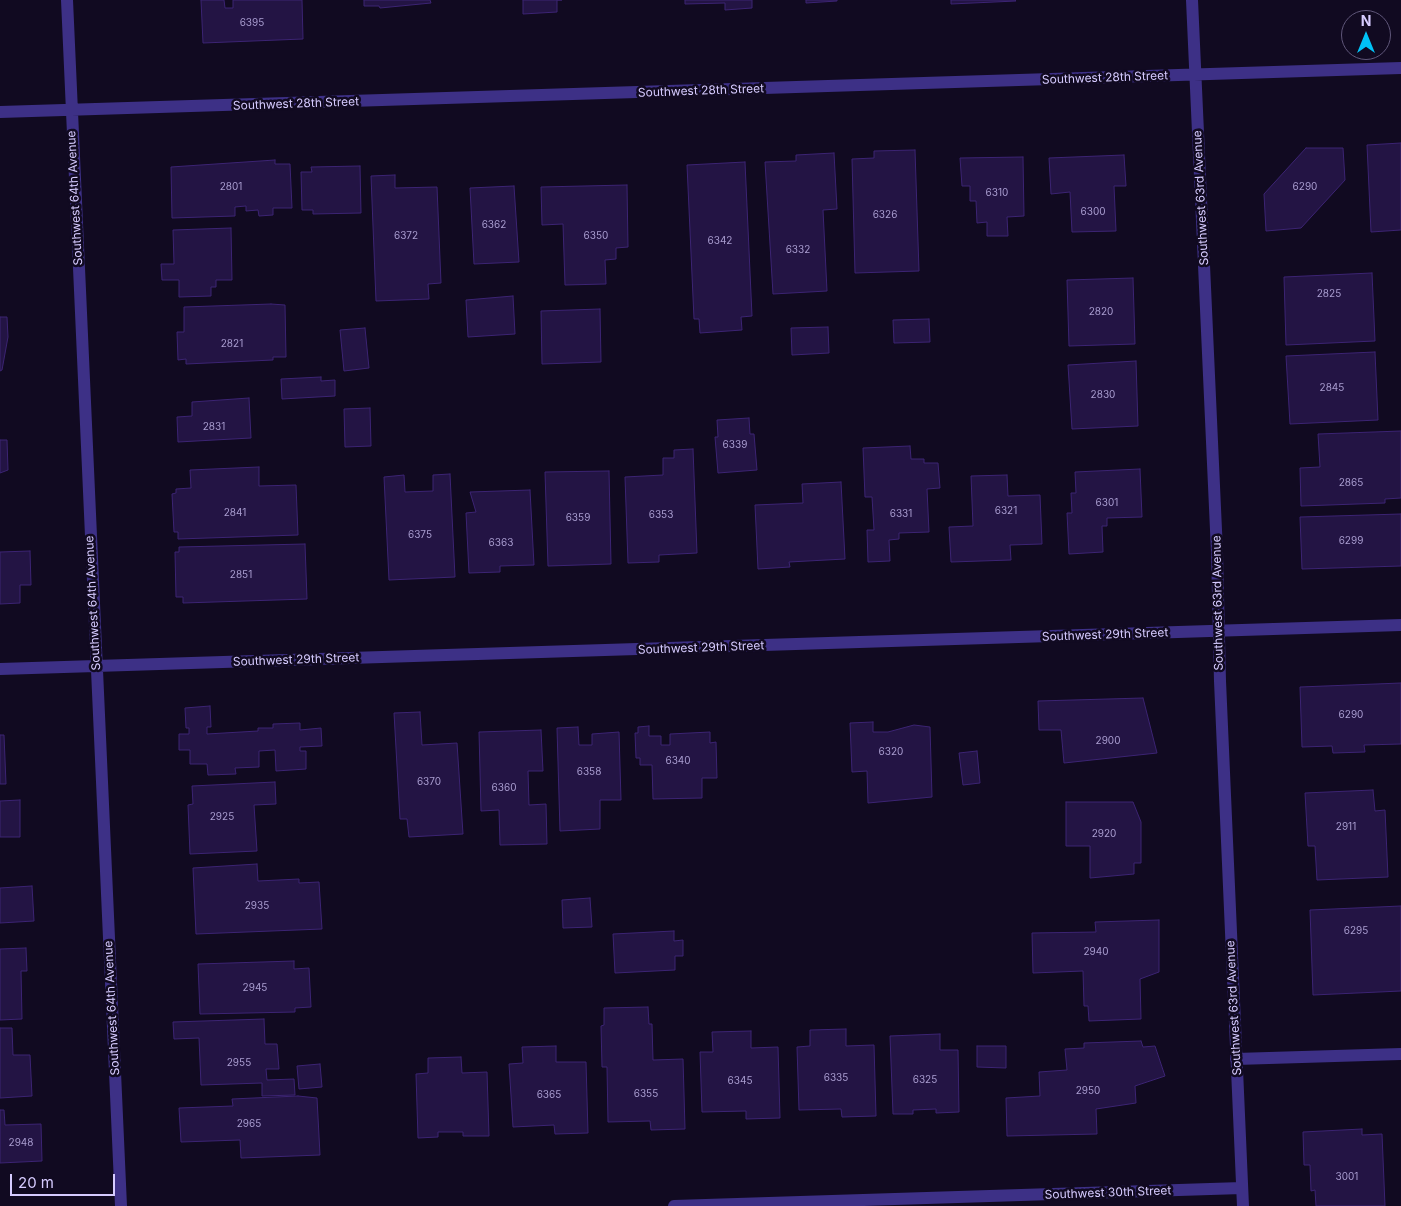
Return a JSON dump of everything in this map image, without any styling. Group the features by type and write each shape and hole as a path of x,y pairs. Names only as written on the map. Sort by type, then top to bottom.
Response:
{"street":[{"name":"Southwest 64th Avenue","path":"67,0 121,1206"},
{"name":"Southwest 63rd Avenue","path":"1192,0 1217,542 1220,681 1243,1206"},
{"name":"Southwest 28th Street","path":"0,112 1401,68"},
{"name":"Southwest 29th Street","path":"0,669 1401,625"},
{"path":"1236,1059 1401,1054"},
{"name":"Southwest 30th Street","path":"674,1206 1242,1188"}],"building":[{"path":"201,0 224,0 225,8 233,8 233,0 302,0 303,39 203,43"},
{"path":"364,0 430,0 431,3 380,8 379,6 364,6"},
{"path":"523,0 557,0 557,12 523,14"},
{"path":"685,0 752,0 752,8 725,10 725,3 685,4"},
{"path":"806,0 837,0 837,1 806,3"},
{"path":"951,0 1015,0 1016,1 951,4"},
{"path":"1401,143 1401,230 1371,232 1367,145"},
{"path":"1306,148 1343,148 1345,180 1301,228 1266,231 1264,194"},
{"path":"915,150 919,271 855,273 852,159 874,158 874,151"},
{"path":"834,153 837,209 823,210 827,291 773,294 765,162 796,161 796,155"},
{"path":"1124,155 1126,186 1114,186 1116,231 1072,232 1070,192 1051,194 1049,158"},
{"path":"1023,157 1024,216 1007,217 1008,236 987,236 987,222 977,223 976,201 970,201 970,186 962,186 960,158"},
{"path":"275,160 275,164 290,164 292,208 273,208 273,215 259,216 258,210 246,211 246,206 235,207 235,216 172,218 171,167"},
{"path":"745,162 752,316 741,317 742,330 700,333 699,319 694,319 687,165"},
{"path":"360,166 361,213 313,214 313,210 302,210 301,172 312,172 311,167"},
{"path":"395,175 395,188 437,187 441,283 428,284 429,299 376,301 371,176"},
{"path":"627,185 628,247 616,248 616,259 605,260 606,284 565,285 563,224 542,225 541,187"},
{"path":"514,186 519,262 474,264 470,188"},
{"path":"231,228 232,280 216,280 216,287 211,287 211,296 179,297 179,280 162,280 161,264 174,264 173,230"},
{"path":"1372,273 1375,341 1286,345 1284,277"},
{"path":"1133,278 1135,344 1069,346 1067,280"},
{"path":"513,296 515,334 468,337 466,300"},
{"path":"285,305 286,357 273,357 273,360 186,364 186,359 178,360 177,332 184,332 184,307"},
{"path":"600,309 601,362 542,364 541,311"},
{"path":"0,317 7,317 8,337 2,370 0,371"},
{"path":"929,319 930,342 894,343 893,320"},
{"path":"828,327 829,353 792,355 791,328"},
{"path":"365,328 369,368 344,371 340,330"},
{"path":"1375,352 1378,420 1290,424 1286,356"},
{"path":"1136,361 1138,426 1072,429 1068,365"},
{"path":"321,377 321,381 335,380 335,396 282,399 281,379"},
{"path":"249,398 251,438 178,442 177,417 192,416 192,402"},
{"path":"370,408 371,446 345,447 344,409"},
{"path":"749,418 750,434 754,434 757,470 718,473 715,437 718,437 717,420"},
{"path":"1401,431 1401,498 1385,499 1385,503 1301,506 1300,468 1320,467 1318,434"},
{"path":"0,440 7,440 8,470 0,473"},
{"path":"910,446 911,459 924,459 924,463 938,463 940,488 927,489 929,532 899,533 899,539 889,540 890,561 868,562 867,530 874,530 872,497 865,497 863,448"},
{"path":"693,449 697,553 659,555 659,562 628,563 625,477 663,475 663,458 674,458 674,450"},
{"path":"259,467 259,486 296,485 298,535 178,539 178,532 174,532 172,494 176,493 176,489 191,488 190,470"},
{"path":"1140,469 1142,517 1107,518 1107,526 1102,526 1103,552 1069,554 1067,513 1072,513 1071,493 1076,493 1075,472"},
{"path":"609,471 611,564 548,566 545,472"},
{"path":"450,474 455,577 389,580 384,477 404,475 405,492 433,491 433,475"},
{"path":"1007,475 1008,496 1040,495 1042,544 1010,545 1011,560 951,562 949,527 973,526 971,476"},
{"path":"841,482 845,559 789,562 790,567 758,569 755,505 803,503 802,484"},
{"path":"530,490 534,565 500,566 500,572 469,573 466,513 476,512 470,492"},
{"path":"1401,514 1401,566 1302,569 1300,517"},
{"path":"305,544 307,599 183,603 183,597 176,597 175,552 179,552 179,547"},
{"path":"30,551 31,585 20,585 20,603 0,604 0,552"},
{"path":"1401,683 1401,744 1364,745 1365,752 1333,753 1332,746 1302,747 1300,687"},
{"path":"1143,698 1157,753 1064,763 1061,730 1039,730 1038,701"},
{"path":"210,706 211,727 207,727 207,734 258,731 258,728 273,728 273,724 300,723 300,730 321,728 322,746 300,747 300,751 306,751 306,769 276,771 275,750 259,751 259,767 235,768 236,774 208,775 207,764 190,764 190,750 179,750 179,734 189,734 189,728 186,728 185,708"},
{"path":"420,712 422,745 457,743 463,834 409,837 407,819 400,819 394,713"},
{"path":"873,722 873,732 888,732 914,725 930,727 932,797 868,803 867,771 852,772 850,723"},
{"path":"649,726 649,736 661,736 661,745 670,745 670,734 710,732 710,743 716,742 717,778 702,778 702,798 653,799 652,765 640,765 640,758 636,758 635,733 638,733 638,727"},
{"path":"578,727 579,745 592,745 592,734 619,732 621,800 600,800 600,829 560,831 557,728"},
{"path":"541,730 543,771 528,771 529,805 546,804 547,844 500,845 499,810 481,811 479,732"},
{"path":"0,735 4,735 6,784 0,784"},
{"path":"977,751 980,783 963,785 959,753"},
{"path":"275,782 276,804 254,805 257,851 190,854 188,805 193,804 192,786"},
{"path":"1373,790 1375,811 1385,810 1388,877 1317,880 1315,846 1308,846 1305,793"},
{"path":"20,800 20,837 0,837 0,801"},
{"path":"1066,802 1133,802 1141,822 1141,863 1134,863 1134,874 1090,878 1090,846 1066,846"},
{"path":"257,864 258,881 299,879 299,883 319,882 322,929 196,934 193,868"},
{"path":"32,886 34,921 0,923 0,888"},
{"path":"590,898 592,927 563,928 562,900"},
{"path":"1401,906 1401,991 1313,995 1310,910"},
{"path":"1159,920 1159,972 1140,979 1141,1019 1089,1021 1088,1006 1084,1006 1083,971 1033,973 1032,933 1096,932 1095,922"},
{"path":"674,931 674,941 683,940 683,956 675,956 675,970 615,973 613,934"},
{"path":"26,948 27,971 21,971 22,1019 0,1020 0,949"},
{"path":"294,961 294,969 309,968 311,1007 295,1008 295,1012 200,1014 198,964"},
{"path":"648,1007 649,1024 652,1024 653,1060 683,1059 685,1129 651,1130 650,1121 608,1122 607,1067 602,1067 601,1026 604,1025 604,1008"},
{"path":"264,1019 265,1044 277,1044 279,1069 266,1069 267,1080 294,1079 295,1095 262,1096 262,1083 201,1085 199,1038 174,1039 173,1022"},
{"path":"0,1028 12,1028 13,1055 30,1055 32,1096 0,1098"},
{"path":"846,1029 846,1046 874,1045 876,1116 842,1117 841,1109 799,1110 797,1047 810,1046 810,1030"},
{"path":"751,1031 751,1048 778,1047 780,1118 746,1119 746,1111 702,1112 700,1052 713,1052 712,1032"},
{"path":"940,1034 940,1050 958,1050 959,1112 936,1113 936,1109 913,1110 913,1114 893,1114 890,1036"},
{"path":"1141,1041 1143,1047 1155,1046 1165,1076 1135,1086 1136,1103 1096,1109 1097,1134 1007,1136 1006,1098 1040,1096 1039,1072 1067,1070 1065,1049 1084,1048 1084,1043"},
{"path":"556,1046 556,1062 586,1062 588,1133 555,1134 554,1125 513,1127 509,1064 523,1063 522,1047"},
{"path":"977,1046 1006,1046 1006,1068 977,1067"},
{"path":"461,1057 462,1073 487,1072 489,1136 463,1136 463,1132 438,1132 438,1137 418,1138 416,1074 428,1073 428,1058"},
{"path":"320,1064 322,1087 299,1089 297,1066"},
{"path":"298,1096 317,1098 320,1155 241,1158 240,1140 181,1142 179,1108 233,1106 232,1099"},
{"path":"0,1110 4,1110 5,1125 41,1124 42,1161 0,1163"},
{"path":"1362,1129 1362,1135 1382,1134 1385,1206 1316,1206 1315,1190 1311,1191 1310,1165 1304,1165 1303,1132"}]}
